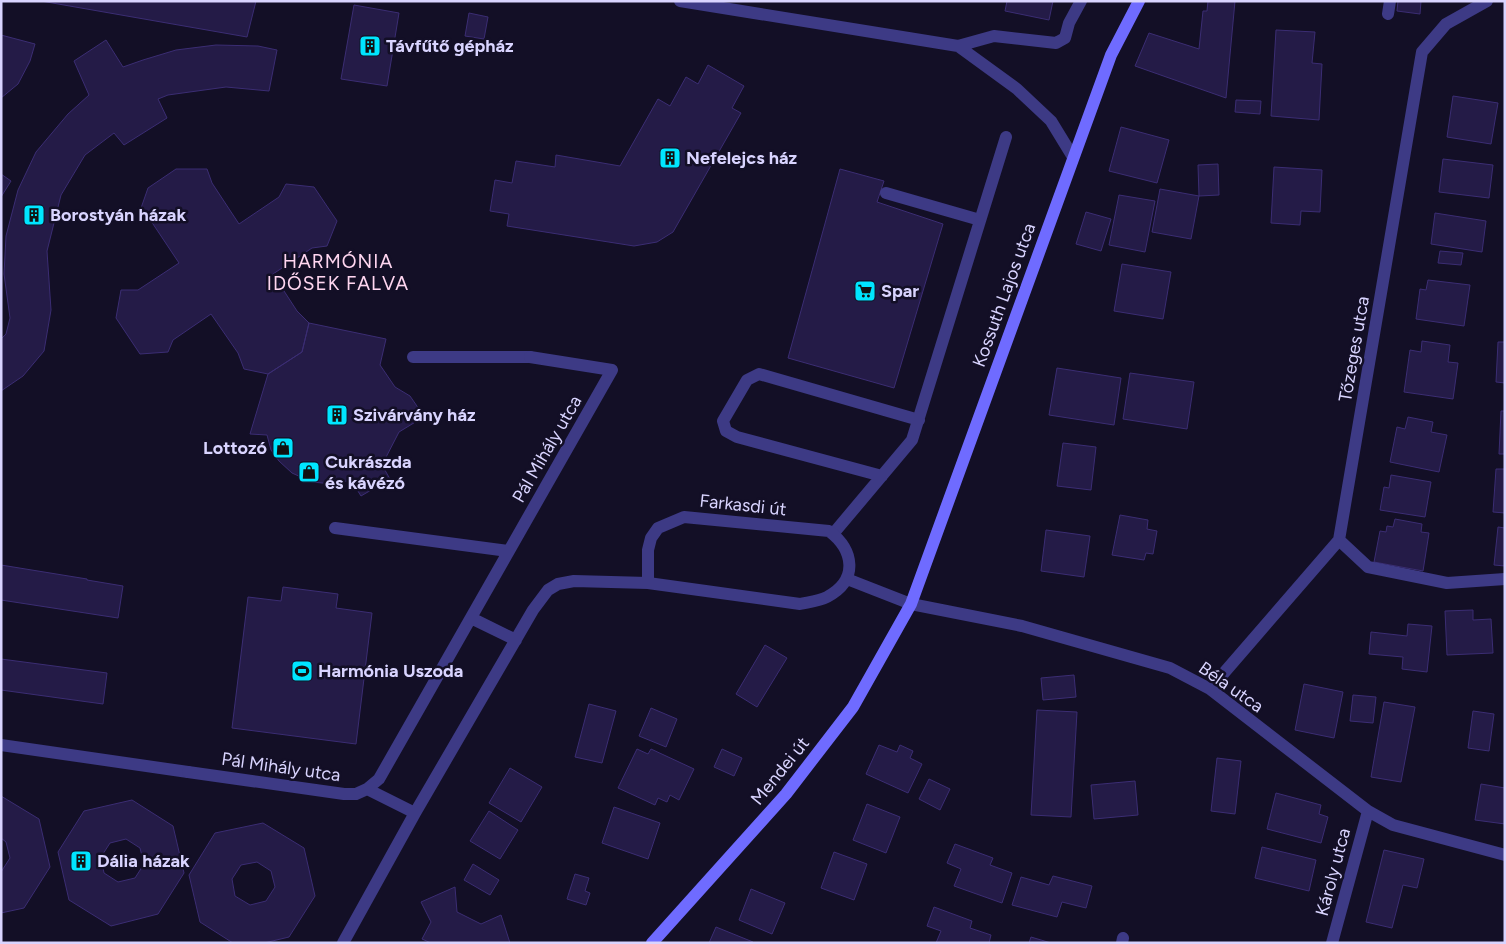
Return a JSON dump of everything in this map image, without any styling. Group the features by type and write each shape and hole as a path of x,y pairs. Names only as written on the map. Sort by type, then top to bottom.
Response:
{"main road":[{"name":"Kossuth Lajos utca","path":"911,604 1111,55 1139,1"},
{"name":"Mendei út","path":"652,943 786,794 853,707 911,604"}],"street":[{"path":"680,1 958,46 994,36 1056,43 1065,38 1069,23 1081,1"},
{"name":"Tőzeges utca","path":"1339,540 1422,52 1446,24 1487,1"},
{"path":"958,46 1016,89 1052,121 1073,156"},
{"path":"343,943 415,813 540,599 548,590 558,584 574,581 648,583 800,604 828,597 847,580 850,566 848,554 842,542 833,534 912,440 1006,137"},
{"path":"886,193 980,220"},
{"name":"Pál Mihály utca","path":"1,745 344,794 356,794 377,782 612,370 530,357 413,357"},
{"path":"882,476 737,437 726,430 723,421 747,380 759,374 919,420"},
{"name":"Farkasdi út","path":"648,583 648,550 651,538 658,528 684,517 829,531 833,534"},
{"path":"335,528 508,551"},
{"path":"1210,689 1339,540 1368,567 1447,583 1505,579"},
{"path":"847,580 911,604"},
{"name":"Béla utca","path":"911,604 1022,626 1170,668 1210,689 1368,811 1393,825 1505,856"},
{"path":"471,618 516,640"},
{"path":"367,789 415,813"},
{"name":"Károly utca","path":"1332,943 1368,811"}],"building":[{"path":"41,1 256,1 247,37"},
{"path":"1007,1 1053,1 1049,20 1005,11"},
{"path":"1208,1 1235,1 1226,98 1135,66 1149,33 1199,49 1203,11 1207,11"},
{"path":"1398,1 1421,1 1420,14 1397,11"},
{"name":"Távfűtő gépház","path":"354,5 399,13 387,86 341,79"},
{"path":"469,13 488,17 484,39 465,36"},
{"path":"1276,30 1315,32 1312,63 1322,64 1319,120 1271,116"},
{"path":"1,35 35,44 30,61 18,84 1,98"},
{"name":"Borostyán házak","path":"106,40 123,67 176,50 216,45 258,46 277,50 269,91 226,87 168,95 158,99 167,118 124,145 114,133 85,155 61,195 47,251 51,310 44,351 23,376 1,391 1,339 6,334 10,318 4,274 6,236 18,190 36,152 68,114 89,95 74,61"},
{"name":"Nefelejcs ház","path":"708,65 744,86 732,108 741,113 673,232 657,242 634,246 507,226 509,214 490,211 495,180 512,183 516,161 555,167 556,155 620,166 658,99 670,106 686,77 698,84"},
{"path":"1453,96 1498,103 1491,144 1447,137"},
{"path":"1236,100 1261,101 1260,114 1235,112"},
{"path":"1121,127 1169,140 1157,183 1109,171"},
{"path":"1443,159 1493,165 1489,198 1439,192"},
{"path":"1218,164 1219,195 1199,196 1198,165"},
{"path":"1274,167 1322,170 1320,212 1301,211 1300,225 1271,223"},
{"path":"176,169 207,169 212,183 239,224 279,197 286,184 314,187 337,221 327,246 312,248 273,274 297,311 309,323 302,352 268,374 244,369 238,353 211,314 173,340 168,352 140,354 116,318 121,290 138,290 179,263 151,221 140,211 148,188"},
{"name":"Spar","path":"840,169 884,181 877,202 943,224 894,388 788,358"},
{"name":"Borostyán házak","path":"1,174 11,181 1,197"},
{"path":"1160,189 1199,196 1191,239 1152,232"},
{"path":"1119,195 1155,201 1145,252 1109,245"},
{"path":"1086,212 1111,219 1101,251 1076,244"},
{"path":"1435,213 1486,221 1482,252 1431,244"},
{"path":"1440,251 1463,253 1461,265 1438,263"},
{"path":"1122,264 1171,272 1163,319 1114,311"},
{"path":"1428,280 1470,285 1464,326 1416,319 1420,289 1426,290"},
{"name":"Szivárvány ház","path":"309,323 386,339 380,365 395,387 410,396 419,409 417,421 399,432 382,465 390,479 361,496 351,480 333,484 312,482 292,473 279,461 271,450 267,435 250,434 268,374 302,352"},
{"path":"1422,341 1450,345 1448,362 1458,363 1453,399 1404,392 1410,350 1421,352"},
{"path":"1498,342 1505,342 1505,383 1496,382"},
{"path":"1057,368 1121,378 1114,425 1049,415"},
{"path":"1130,373 1194,382 1187,429 1123,419"},
{"path":"1501,411 1505,411 1505,454 1499,454"},
{"path":"1408,417 1433,422 1431,432 1447,435 1439,472 1390,462 1397,427 1405,429"},
{"path":"1063,443 1096,447 1091,490 1057,486"},
{"path":"1496,469 1505,469 1505,513 1493,512"},
{"path":"1391,475 1431,482 1425,517 1380,510 1384,487 1389,488"},
{"path":"1120,515 1148,520 1147,529 1157,531 1153,554 1146,553 1144,560 1112,555"},
{"path":"1395,519 1422,524 1421,532 1429,533 1423,571 1374,562 1380,531 1386,532 1387,526 1393,527"},
{"path":"1498,527 1505,528 1505,566 1494,565"},
{"path":"1046,530 1090,536 1084,577 1041,571"},
{"path":"1,565 123,586 118,618 1,600"},
{"name":"Harmónia Uszoda","path":"283,587 338,594 336,608 372,613 356,744 232,728 248,597 281,601"},
{"path":"1473,610 1473,620 1491,619 1493,653 1447,655 1445,611"},
{"path":"1408,624 1432,626 1427,672 1402,669 1403,657 1369,654 1371,632 1407,636"},
{"path":"765,645 787,658 757,707 736,694"},
{"path":"1,659 107,673 103,704 1,690"},
{"path":"1074,675 1076,697 1043,700 1041,678"},
{"path":"1304,684 1343,692 1334,738 1295,730"},
{"path":"1353,695 1376,697 1373,723 1350,721"},
{"path":"1384,702 1415,707 1401,782 1371,777"},
{"path":"589,704 616,711 602,763 575,757"},
{"path":"651,708 677,719 666,747 639,736"},
{"path":"1037,710 1077,712 1071,817 1031,815"},
{"path":"1473,711 1494,714 1489,751 1468,748"},
{"path":"879,745 897,752 900,745 913,751 910,758 922,764 908,793 866,774"},
{"path":"637,749 648,754 651,749 694,769 679,800 670,795 667,802 658,798 655,805 618,788"},
{"path":"722,749 742,758 734,776 714,767"},
{"path":"1217,758 1241,761 1235,814 1211,811"},
{"path":"510,768 542,787 521,822 489,803"},
{"path":"929,779 950,789 940,810 919,799"},
{"path":"1135,781 1138,815 1094,819 1091,785"},
{"path":"1481,784 1505,788 1505,824 1475,820"},
{"path":"1276,793 1321,805 1319,814 1328,817 1321,843 1267,829"},
{"path":"1,796 39,819 50,867 24,908 1,913 1,872 10,858 6,842 1,838"},
{"name":"Dália házak","path":"132,800 173,826 184,873 158,914 111,926 69,900 58,852 84,811","holes":["126,839 140,848 144,864 135,878 118,882 104,873 101,857 110,843"]},
{"path":"867,804 900,817 886,853 853,840"},
{"path":"614,807 660,823 648,859 602,843"},
{"path":"489,811 518,830 500,859 470,841"},
{"path":"263,823 304,848 315,896 289,937 264,943 233,943 200,922 189,875 215,833","holes":["257,862 271,871 275,887 266,901 250,905 235,896 232,879 241,865"]},
{"path":"955,844 993,858 990,865 1012,873 1002,903 954,886 961,869 947,863"},
{"path":"1262,847 1316,860 1309,891 1255,878"},
{"path":"1384,850 1424,859 1417,888 1403,885 1392,928 1366,922"},
{"path":"834,852 867,864 854,900 821,888"},
{"path":"473,864 499,880 490,895 464,880"},
{"path":"575,874 589,878 585,891 590,893 586,905 567,899"},
{"path":"1053,876 1092,886 1086,908 1062,902 1057,917 1012,905 1021,877 1049,885"},
{"path":"455,887 457,912 481,924 501,915 510,943 431,943 422,939 431,922 421,902"},
{"path":"751,889 785,903 772,934 739,920"},
{"path":"934,907 972,921 970,928 991,935 989,943 936,943 941,931 927,926"},
{"path":"716,927 753,942 753,943 709,943"},
{"path":"1031,937 1051,943 1029,943"}],"place":[{"name":"Távfűtő gépház","path":"370,46"},
{"name":"Nefelejcs ház","path":"670,158"},
{"name":"Borostyán házak","path":"34,215"},
{"name":"Spar","path":"865,291"},
{"name":"Szivárvány ház","path":"337,415"},
{"name":"Lottozó","path":"283,448"},
{"name":"Cukrászda és kávézó","path":"309,472"},
{"name":"Harmónia Uszoda","path":"302,671"},
{"name":"Dália házak","path":"81,861"}],"district":[{"name":"HARMÓNIA IDŐSEK FALVA","path":"338,272"}]}
